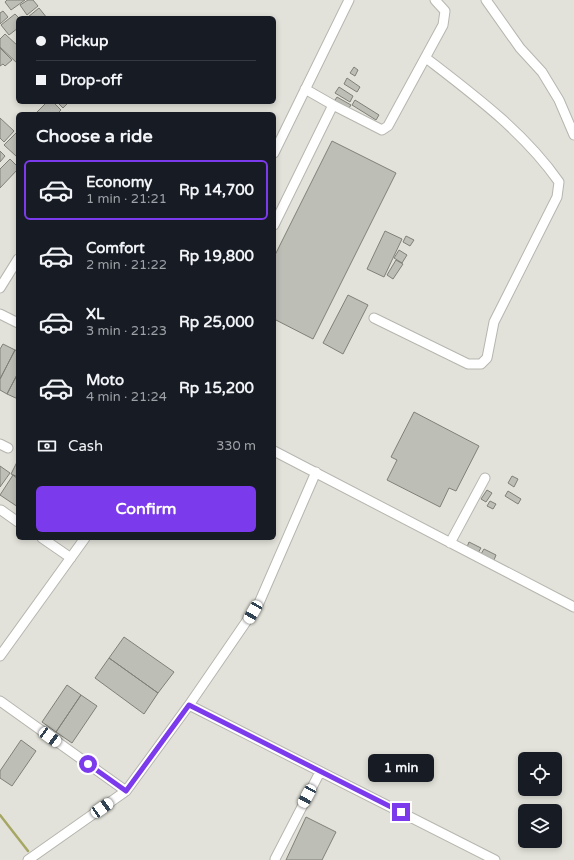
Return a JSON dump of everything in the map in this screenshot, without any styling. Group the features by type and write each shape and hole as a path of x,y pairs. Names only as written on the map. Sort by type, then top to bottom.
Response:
{"street":[{"path":"276,149 349,0"},
{"path":"305,89 382,130 388,126 443,25 446,12 435,0"},
{"path":"486,0 520,48 542,72 559,100 574,135"},
{"path":"374,318 468,364 481,364 487,358 494,322 557,197 559,182 549,168 494,110 426,58"},
{"path":"276,221 333,105"},
{"path":"0,288 16,262"},
{"path":"0,314 16,322"},
{"path":"276,452 574,607"},
{"path":"28,860 126,791 189,705 259,602 316,472"},
{"path":"450,542 485,478"},
{"path":"1,510 16,521"},
{"path":"45,540 71,558"},
{"path":"0,656 84,540"},
{"path":"0,701 126,791"},
{"path":"189,705 495,860"},
{"path":"275,859 320,772"}],"building":[{"path":"7,0 25,0 11,10 5,2"},
{"path":"28,0 33,0 38,6 27,15 20,5"},
{"path":"39,8 45,16 29,16"},
{"path":"3,11 8,17 0,24 0,13"},
{"path":"15,14 17,16 16,30 9,35 1,25"},
{"path":"5,34 16,44 16,62 0,47 0,39"},
{"path":"0,48 12,60 5,66 3,64 0,66"},
{"path":"354,67 358,70 355,76 350,73"},
{"path":"347,78 360,87 357,92 344,84"},
{"path":"339,87 353,96 350,102 335,93"},
{"path":"337,97 351,105 347,111 333,103"},
{"path":"355,100 379,115 376,120 352,105"},
{"path":"45,104 55,104 61,110 59,112 37,112"},
{"path":"59,104 67,104 63,108"},
{"path":"0,118 14,131 4,142 0,138"},
{"path":"16,133 16,156 4,145"},
{"path":"332,141 396,173 313,339 276,320 276,253"},
{"path":"0,151 5,156 0,162"},
{"path":"10,159 16,165 16,171 0,188 0,169"},
{"path":"385,231 402,239 384,277 367,269"},
{"path":"406,236 414,240 410,246 403,242"},
{"path":"399,250 407,255 402,263 394,258"},
{"path":"396,260 403,264 393,279 387,275"},
{"path":"348,295 368,305 343,354 323,343"},
{"path":"3,344 15,350 0,379 0,349"},
{"path":"16,350 16,377 7,394 0,390 0,379"},
{"path":"16,377 16,398 7,394"},
{"path":"414,412 479,446 456,491 449,488 440,507 387,480 397,460 391,457"},
{"path":"16,464 16,476 11,474"},
{"path":"0,466 10,473 0,487"},
{"path":"13,475 16,477 16,506 0,495"},
{"path":"512,476 518,479 514,487 508,483"},
{"path":"487,490 492,493 486,502 481,499"},
{"path":"508,491 521,499 518,504 505,496"},
{"path":"490,501 496,504 493,509 487,506"},
{"path":"469,542 481,548 478,553 467,547"},
{"path":"484,549 496,555 494,560 481,554"},
{"path":"124,637 174,672 158,693 109,658"},
{"path":"109,658 158,693 144,714 95,678"},
{"path":"67,685 81,695 56,732 42,722"},
{"path":"81,695 97,706 72,743 56,732"},
{"path":"21,740 36,751 12,786 0,778 0,771"},
{"path":"306,817 336,832 322,860 286,860"}],"waterway":[{"path":"0,815 28,851"}],"route":[{"path":"88,764 126,791 189,705 401,812"}]}
